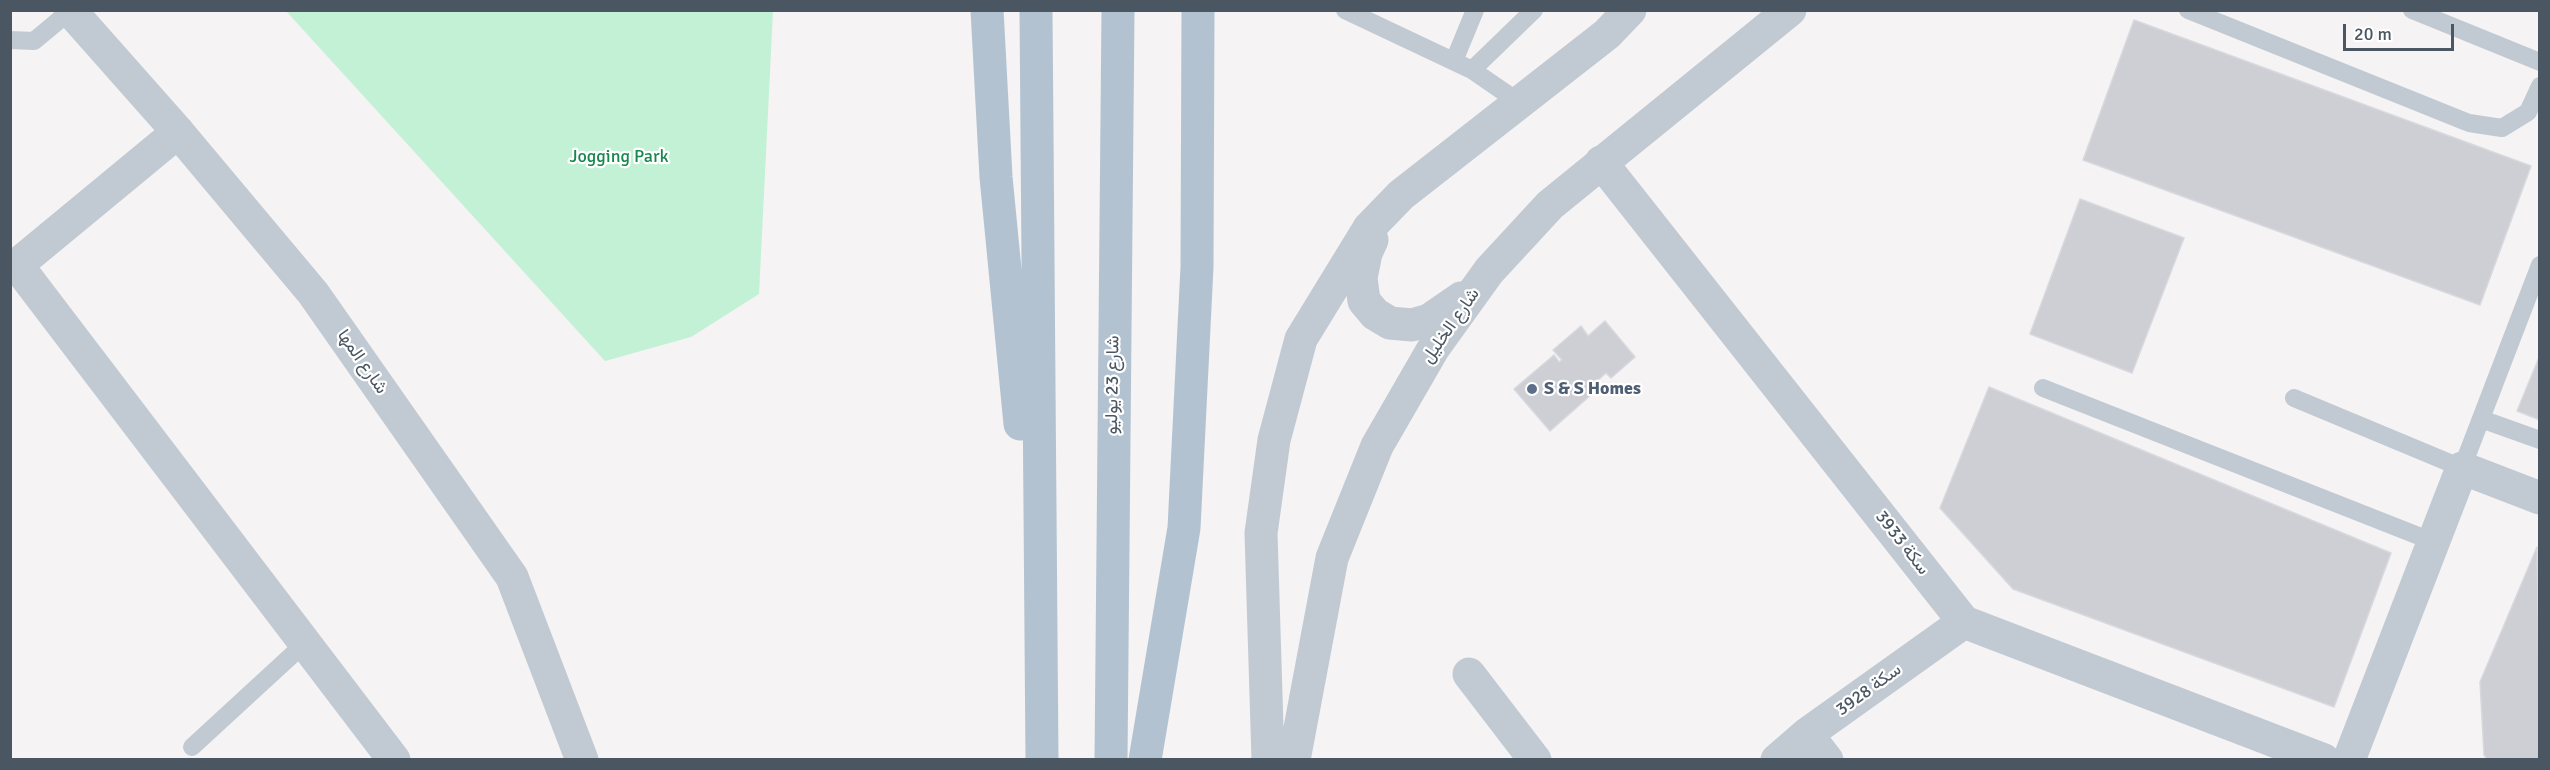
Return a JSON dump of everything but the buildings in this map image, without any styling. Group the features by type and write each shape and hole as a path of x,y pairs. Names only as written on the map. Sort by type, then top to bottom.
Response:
{"main road":[{"path":"987,10 996,177 1042,652"},
{"path":"1036,10 1042,759"},
{"name":"شارع 23 يوليو","path":"1111,759 1118,10"},
{"path":"1145,759 1185,528 1197,267 1198,10"}],"street":[{"path":"1268,759 1261,532 1274,440 1301,339 1369,228 1401,195 1607,34 1630,10"},
{"name":"شارع الخليل","path":"1294,759 1336,548 1383,436 1433,348 1489,272 1550,205 1790,10"},
{"name":"شارع المها","path":"70,11 178,132 313,293 513,577 582,759"},
{"path":"178,132 14,262 394,759"},
{"name":"سكة 3933","path":"1601,162 1964,622"},
{"path":"1401,195 1366,253 1361,278 1364,301 1375,314 1390,322 1401,324 1412,325 1429,320 1461,299 1489,272"},
{"path":"2349,759 2462,468 2540,498"},
{"path":"1964,622 2324,759"},
{"name":"سكة 3928","path":"1777,759 1817,747 1964,622"},
{"path":"1469,674 1535,759"}],"lane":[{"path":"1345,10 1472,70 1520,103"},
{"path":"1454,61 1475,10"},
{"path":"1472,70 1534,10"},
{"path":"2188,10 2469,123 2502,128 2528,112 2540,86"},
{"path":"2412,10 2540,62"},
{"path":"10,40 34,41 70,11"},
{"path":"2294,398 2462,468 2540,265"},
{"path":"2043,388 2434,542"},
{"path":"2481,419 2540,440"},
{"path":"192,747 304,644"}],"green space":[{"name":"Jogging Park","path":"286,11 773,11 759,294 691,337 605,361"}],"place":[{"name":"S & S Homes","path":"1532,389"}]}
